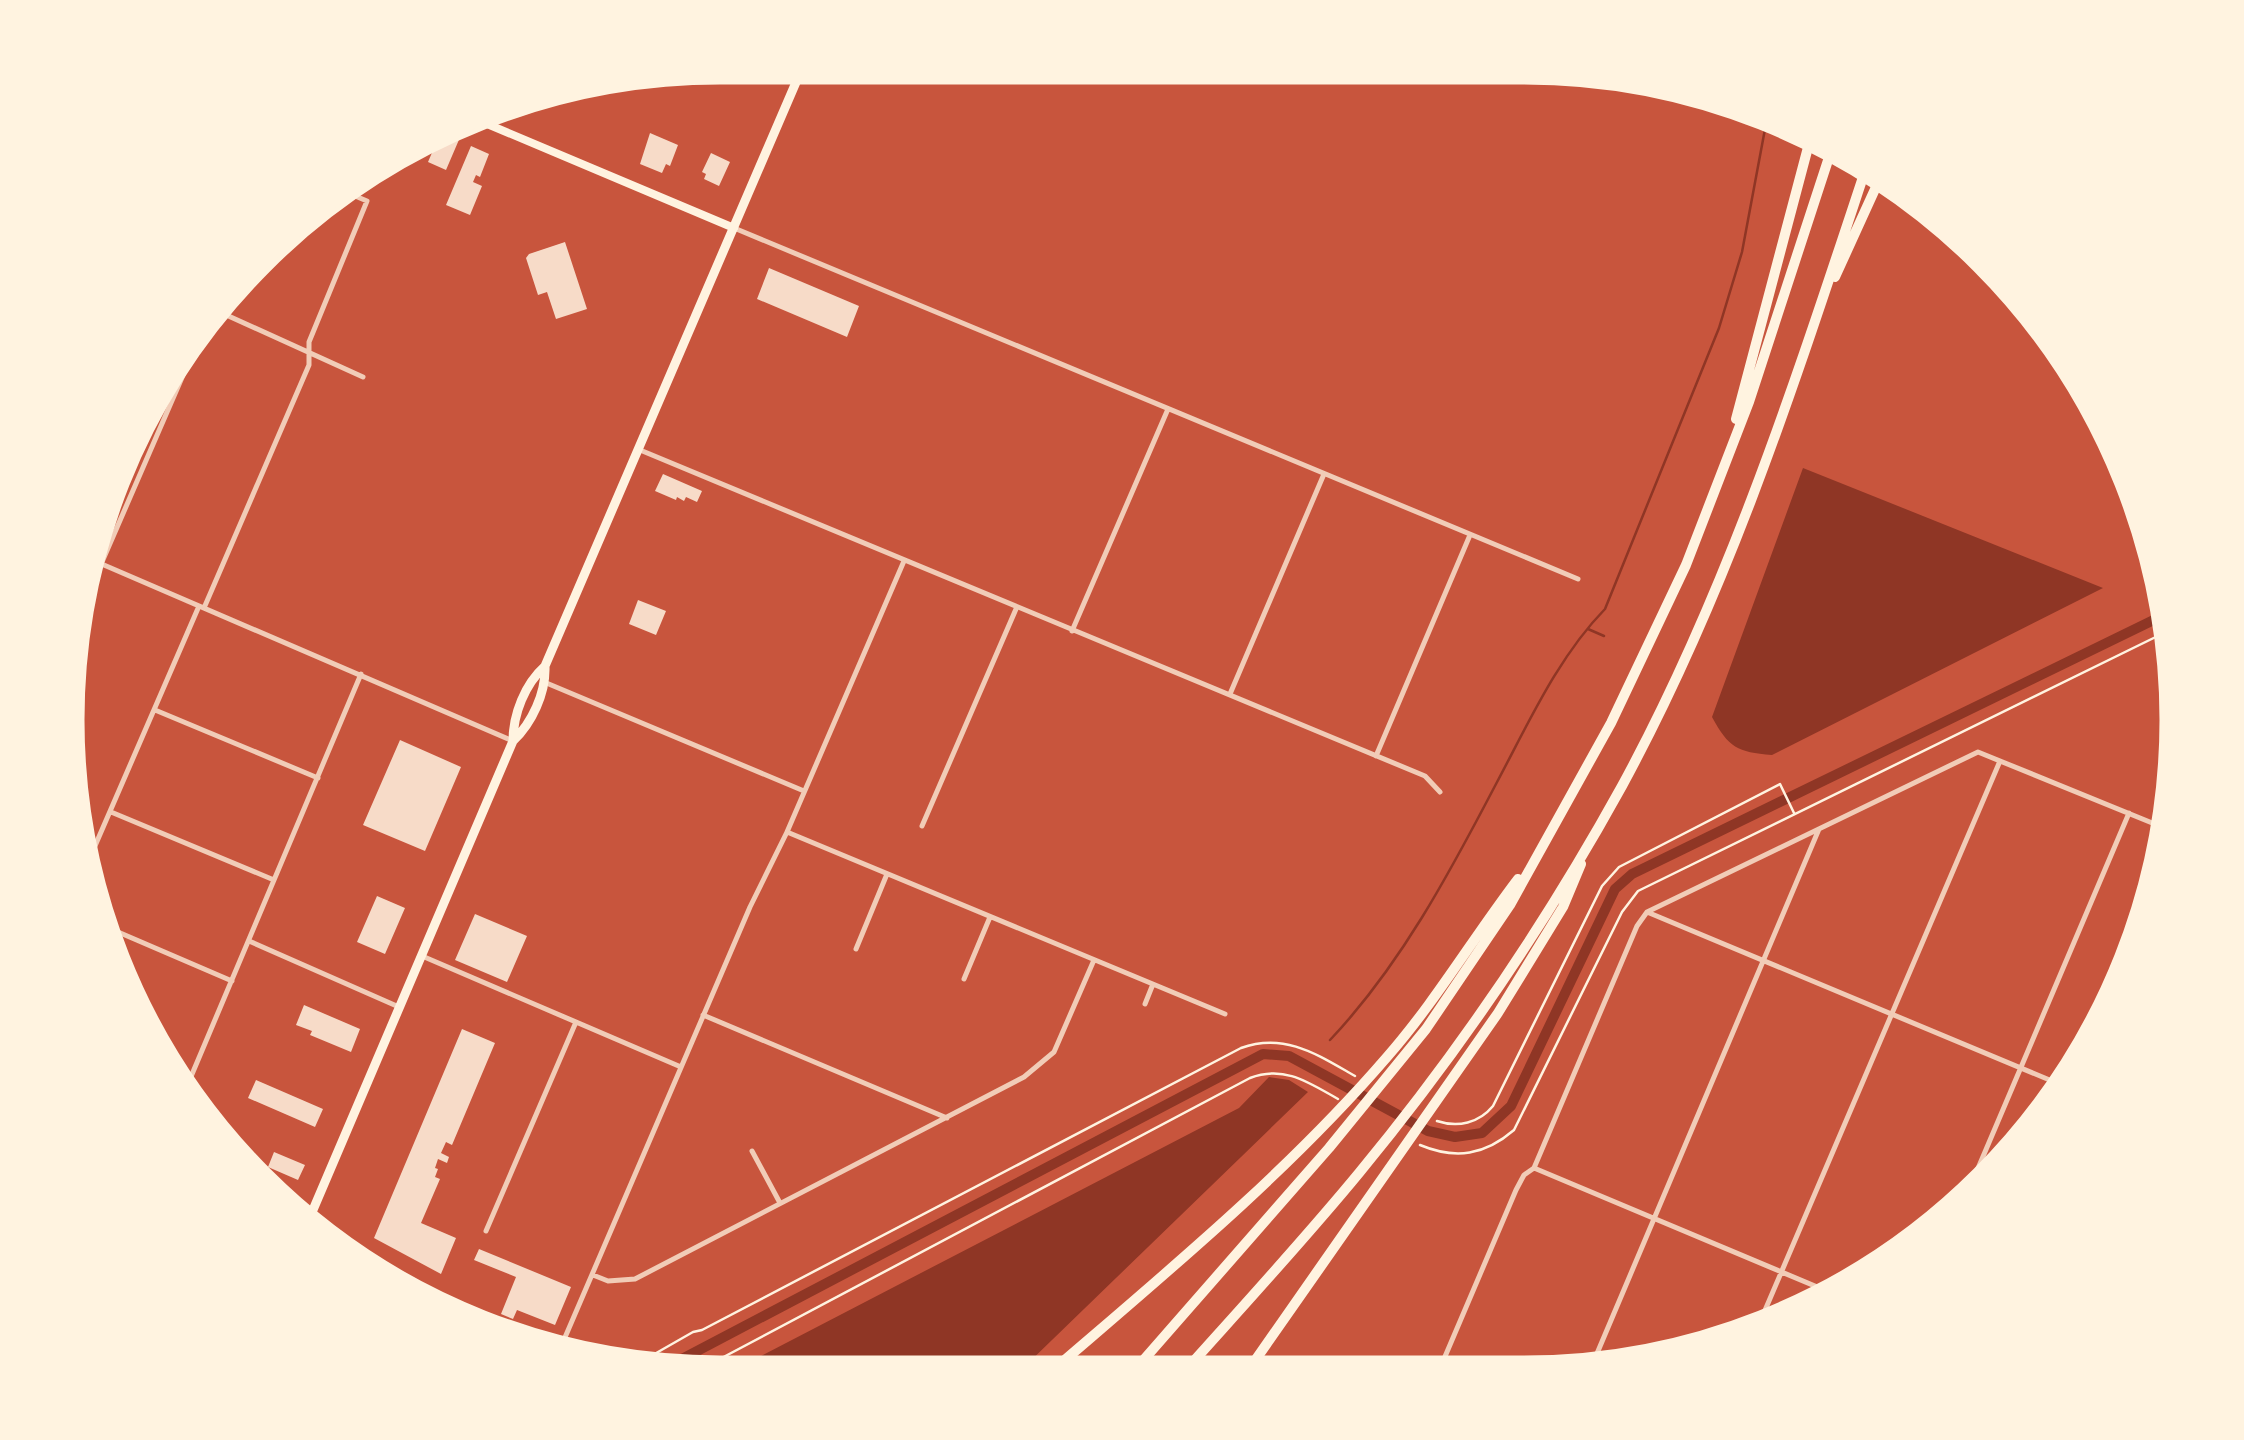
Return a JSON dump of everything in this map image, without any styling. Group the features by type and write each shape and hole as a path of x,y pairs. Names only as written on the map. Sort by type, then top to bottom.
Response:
{"highway":[{"path":"1724,469 1808,149"},
{"path":"1145,1358 1330,1148 1543,846 1643,661 1724,469 1828,160"},
{"path":"1196,1358 1361,1171 1431,1081 1501,984 1591,840 1670,692 1726,569 1763,475 1862,180"},
{"path":"1818,314 1875,188"},
{"path":"1257,1358 1498,1013 1563,908 1591,840"},
{"path":"1066,1358 1392,1060"}],"main road":[{"path":"513,741 513,722 533,677 544,666 796,83"},
{"path":"492,126 734,228"},
{"path":"313,1210 513,741 526,728 546,683 544,666"}],"street":[{"path":"96,847 309,365 309,342 367,201 357,197"},
{"path":"734,228 1578,579"},
{"path":"226,318 363,377"},
{"path":"103,559 181,381"},
{"path":"1072,631 1168,409"},
{"path":"638,450 1425,776 1440,792"},
{"path":"1230,694 1324,474"},
{"path":"1376,756 1470,536"},
{"path":"565,1338 904,561"},
{"path":"102,564 513,741"},
{"path":"922,826 1016,608"},
{"path":"191,1076 362,674"},
{"path":"533,677 804,791"},
{"path":"154,710 318,778"},
{"path":"1444,1358 1516,1190 1524,1175 1534,1168 1647,912 1978,752 2153,823"},
{"path":"1765,1310 2000,760"},
{"path":"110,812 274,880"},
{"path":"1978,1167 2128,813"},
{"path":"1597,1353 1819,828"},
{"path":"787,832 1225,1014"},
{"path":"856,949 887,874"},
{"path":"1647,912 2050,1080"},
{"path":"964,979 990,917"},
{"path":"119,932 232,980"},
{"path":"248,942 400,1007"},
{"path":"421,956 681,1067"},
{"path":"592,1274 608,1280 634,1278 1024,1077 1054,1052 1094,960"},
{"path":"1145,1004 1153,984"},
{"path":"703,1015 947,1118"},
{"path":"486,1231 576,1022"},
{"path":"752,1151 780,1203"},
{"path":"1534,1168 1816,1286"}],"path":[{"path":"1418,1145 1446,1154 1474,1153 1514,1130 1632,896 1650,883 2156,638"},
{"path":"1434,1121 1468,1124 1494,1106 1609,876 1627,862 1780,784 1794,814"},
{"path":"655,1354 1241,1048 1258,1043 1289,1043 1312,1051 1361,1079"},
{"path":"722,1358 1250,1078 1288,1073 1339,1100"}],"shaded area":[{"path":"1803,468 2103,588 1772,755 1742,750 1729,742 1712,717"},
{"path":"1269,1077 1289,1080 1308,1092 1033,1358 757,1358 1239,1108"}],"building":[{"path":"650,133 678,145 670,166 666,164 662,173 640,164"},
{"path":"460,138 446,170 428,162 433,151"},
{"path":"471,146 489,154 480,177 476,175 473,182 482,186 470,215 446,205"},
{"path":"711,153 730,162 719,186 704,179 706,174 702,172"},
{"path":"565,242 587,309 556,319 547,292 538,295 526,258"},
{"path":"769,268 859,306 847,337 757,299"},
{"path":"663,474 702,491 697,502 686,497 684,501 677,497 676,500 655,491"},
{"path":"638,600 666,611 656,635 629,624"},
{"path":"400,740 461,767 425,851 363,825"},
{"path":"377,896 405,908 385,954 357,942"},
{"path":"475,914 527,936 507,982 455,960"},
{"path":"304,1005 360,1029 351,1052 296,1025"},
{"path":"462,1029 495,1043 452,1145 446,1142 441,1153 449,1157 447,1163 438,1159 435,1177 440,1179 421,1223 456,1238 441,1274 374,1238"},
{"path":"256,1080 323,1109 315,1127 248,1098"},
{"path":"274,1152 305,1165 298,1180 268,1167"},
{"path":"479,1249 571,1287 555,1325 517,1310 513,1319 501,1314 516,1277 474,1260"}],"waterway":[{"path":"1330,1040 1379,981 1422,918 1545,692 1573,648 1605,609 1719,328 1742,252 1765,130"},
{"path":"687,1356 1263,1054 1289,1056 1428,1131 1455,1137 1482,1133 1511,1106 1615,889 1632,874 2153,620"},
{"path":"1588,629 1604,636"}]}
